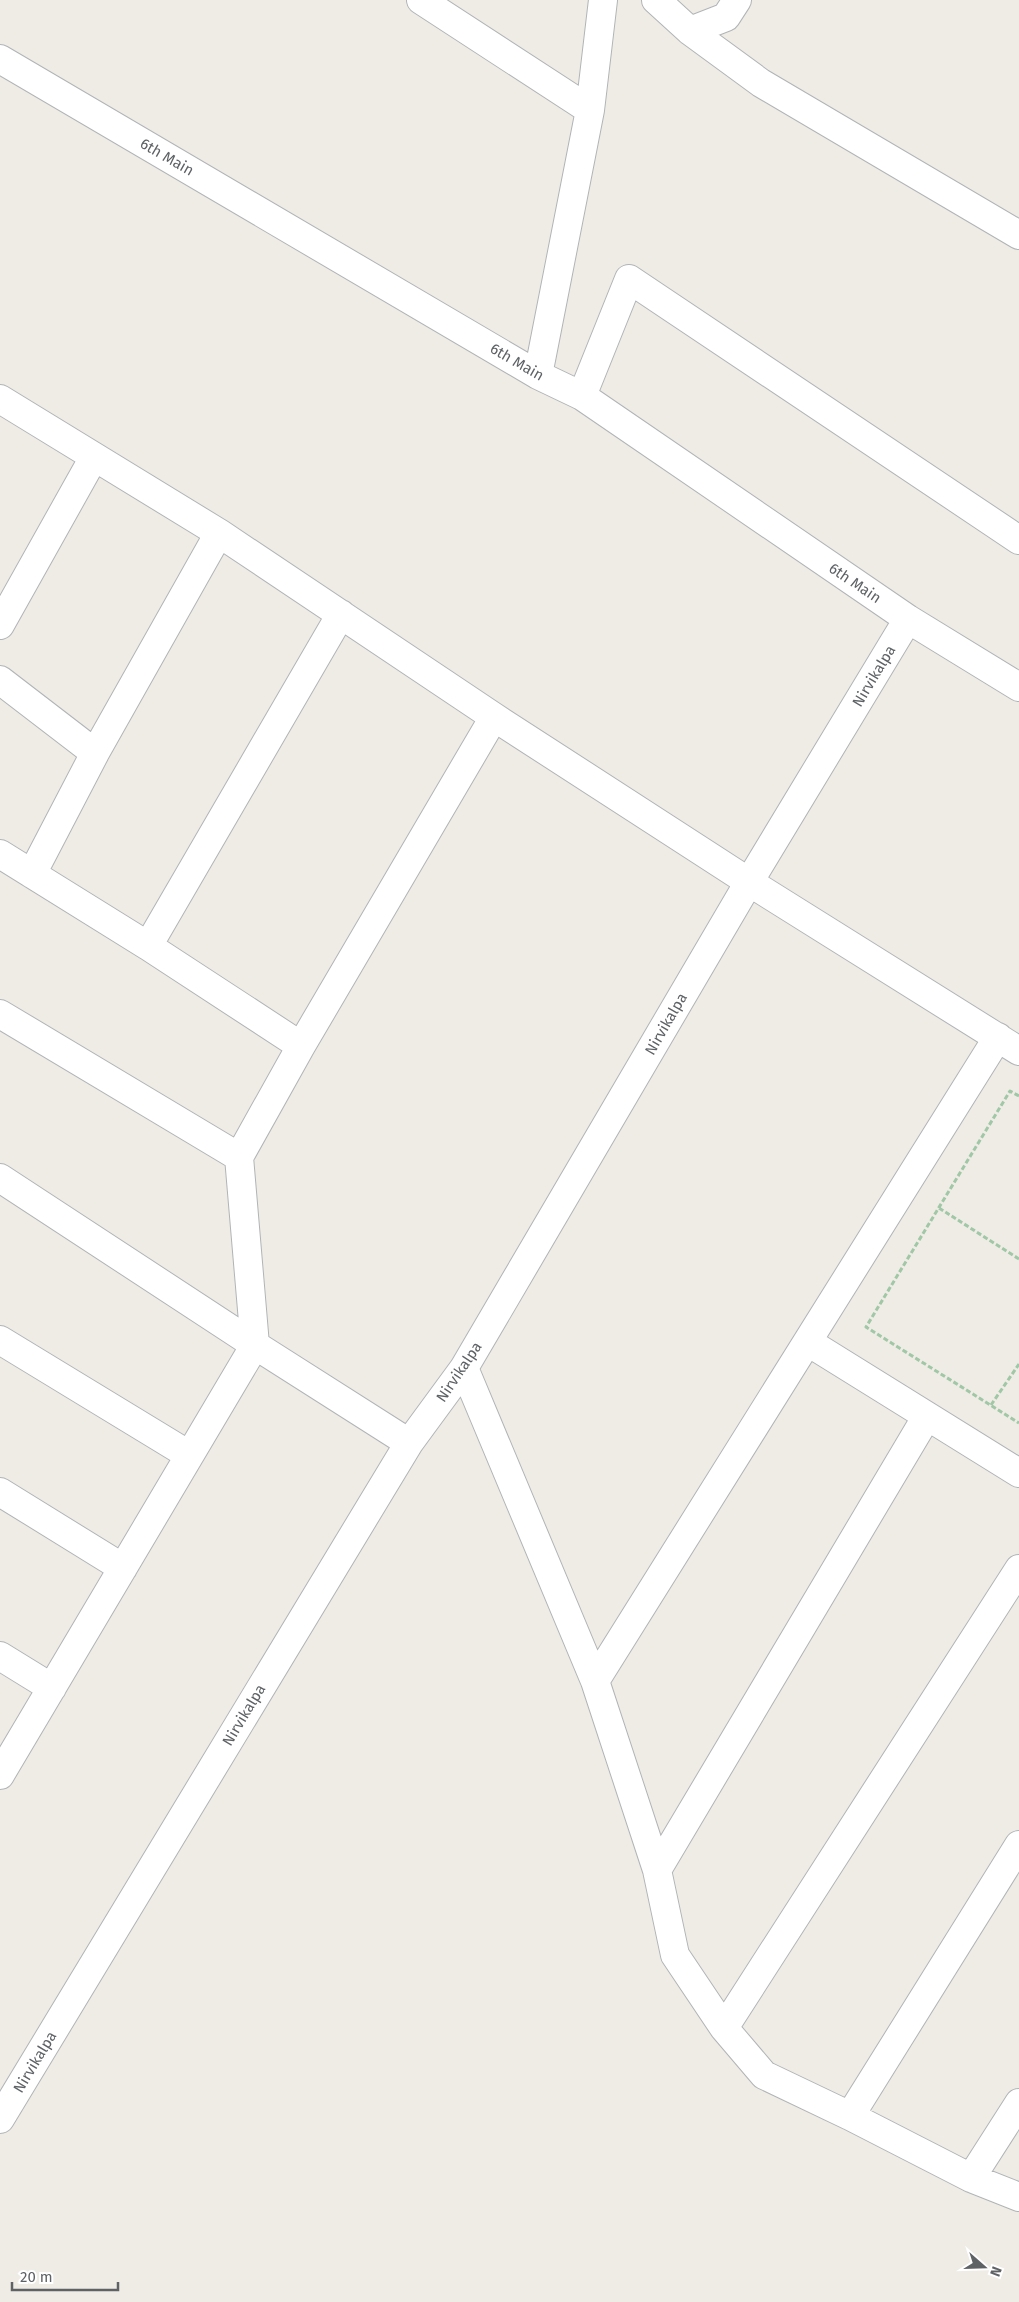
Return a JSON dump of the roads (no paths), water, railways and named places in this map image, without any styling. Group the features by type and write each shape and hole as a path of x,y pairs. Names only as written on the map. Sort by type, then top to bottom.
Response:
{"street":[{"path":"421,0 590,110"},
{"path":"538,375 590,110 603,0"},
{"path":"656,0 690,31 761,82 1019,235"},
{"path":"690,31 726,17 737,0"},
{"name":"6th Main","path":"0,59 538,375 582,396 908,619 1019,687"},
{"path":"582,396 629,279 1019,540"},
{"path":"0,399 219,533 494,717 749,882 1008,1044 808,1342 595,1681"},
{"path":"0,625 94,457"},
{"path":"32,874 95,752 219,533"},
{"path":"148,946 341,614"},
{"name":"Nirvikalpa","path":"0,2119 409,1443 464,1368 749,882 908,619"},
{"path":"0,680 95,752"},
{"path":"0,1775 255,1345 239,1157 301,1046 494,717"},
{"path":"0,854 148,946 301,1046"},
{"path":"0,1014 239,1157"},
{"path":"0,1178 409,1443"},
{"path":"0,1340 189,1455"},
{"path":"808,1342 1019,1473"},
{"path":"464,1368 595,1681 657,1870 675,1955 724,2028 764,2075 972,2178 1019,2197"},
{"path":"657,1870 927,1416"},
{"path":"0,1492 123,1568"},
{"path":"724,2028 1019,1569"},
{"path":"0,1656 52,1688"},
{"path":"850,2116 1019,1845"},
{"path":"972,2178 1019,2103"}]}
